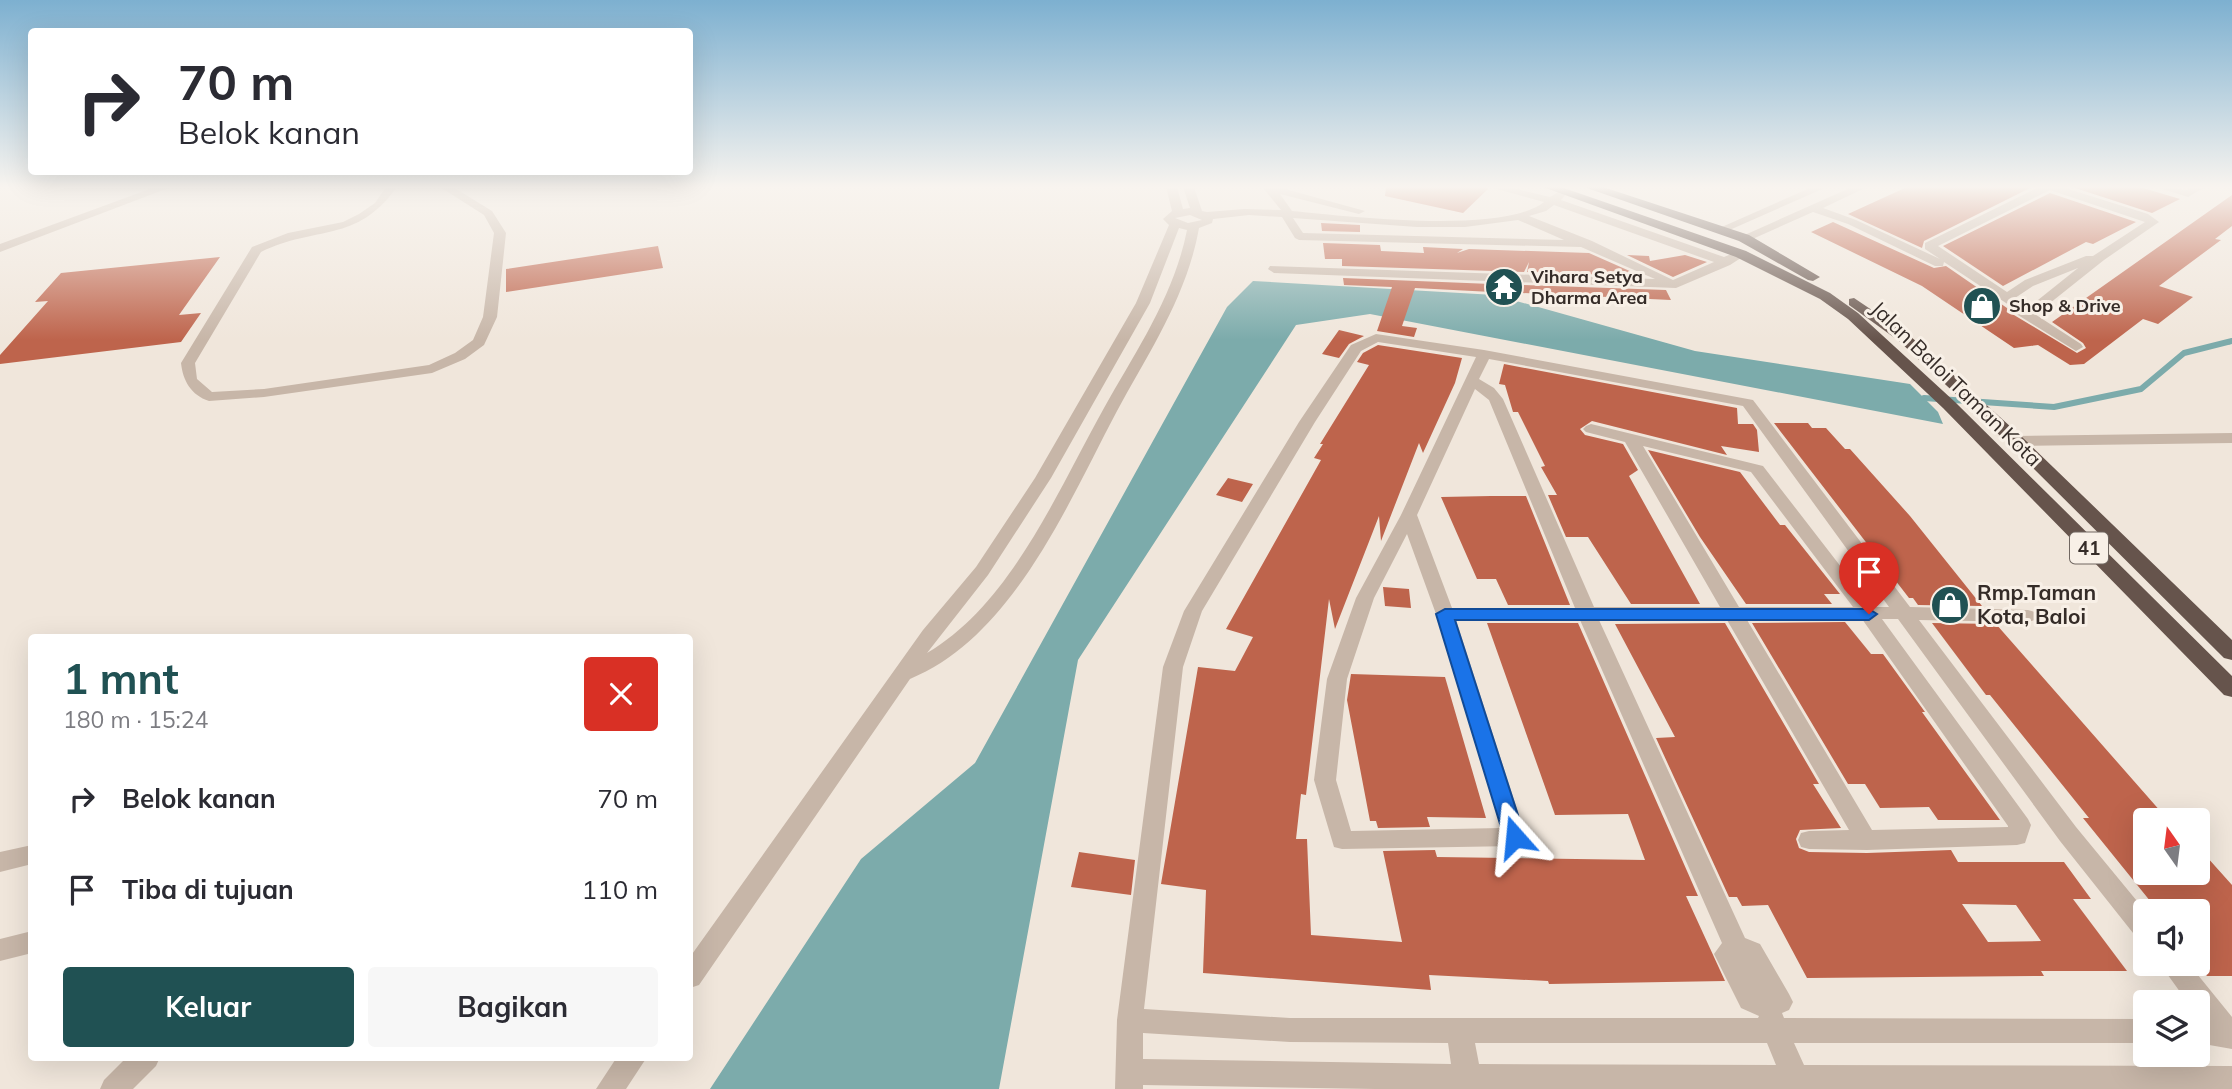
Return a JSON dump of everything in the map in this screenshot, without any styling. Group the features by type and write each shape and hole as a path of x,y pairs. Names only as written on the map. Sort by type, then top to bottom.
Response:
{"highway":[{"name":"Jalan Baloi Taman Kota","path":"1690,238 1741,254 1825,296 1853,316 1947,396 2154,614 2232,689"},
{"name":"Jalan Baloi Taman Kota","path":"1744,238 1785,260 1904,338 1947,396 1981,410 2016,441 2232,653"},
{"path":"2154,614 2189,612"}],"street":[{"path":"0,248 28,238"},
{"path":"288,238 256,250 188,363 190,380 209,397 264,393 432,369 470,349 479,342 490,317 499,238"},
{"path":"693,973 930,635 982,571 1043,478 1143,303 1168,238"},
{"path":"905,673 942,656 973,628 1015,576 1071,482 1170,303 1195,238"},
{"path":"1365,238 1588,244"},
{"path":"1572,238 1676,284"},
{"path":"1664,238 1726,262"},
{"path":"1885,238 1960,274 2076,347"},
{"path":"1946,238 1929,246 2016,304 2035,308 2127,238"},
{"path":"1274,269 1676,284 1741,254"},
{"path":"2008,297 2029,283 2100,257"},
{"path":"2133,914 2068,834 1746,403 1376,338 1356,348 1307,422 1193,611 1173,667 1130,1020 1129,1081 1467,1078 1798,1084 2232,1079"},
{"path":"1409,515 1445,614 1515,837 1342,840 1325,780 1337,679 1365,598 1409,515 1483,355"},
{"path":"1472,381 1489,391 1496,399 1588,616 1736,946 1727,954 1735,975 1750,1000 1770,1018 1798,1084"},
{"path":"1591,429 1756,469 1869,614 2020,825 2017,836 1867,841 1809,840"},
{"path":"2016,441 2232,438"},
{"path":"1632,441 1867,841"},
{"path":"1445,614 1588,616 1902,613 2028,616"},
{"path":"0,862 28,855"},
{"path":"0,950 28,943"},
{"path":"2183,976 2231,1036"},
{"path":"1130,1020 1290,1030 1460,1031 1770,1018 2133,1031"},
{"path":"1460,1031 1467,1078"},
{"path":"2210,1033 2231,1036"},
{"path":"114,1089 142,1061"},
{"path":"610,1089 629,1061"}],"water":[{"path":"1253,281 1495,295 1695,351 1910,384 1938,412 1943,424 1370,314 1296,325 1078,660 999,1089 710,1089 861,859 975,763 1227,307"}],"building":[{"path":"1823,238 1868,238 1934,268 1946,266 2009,312 2077,353 2086,348 2083,343 2052,322 2171,238 2221,240 2159,286 2193,297 2158,324 2143,319 2084,364 2070,365 2038,345 2014,348 1922,286"},
{"path":"1900,238 1930,238 1924,241 1922,248"},
{"path":"1960,238 2105,238 2093,244 2086,242 2003,286 1943,246"},
{"path":"1323,243 1380,245 1381,251 1424,253 1423,247 1463,249 1457,253 1469,249 1589,253 1641,276 1527,272 1529,262 1524,272 1342,266 1342,259 1325,259"},
{"path":"658,246 663,268 506,292 506,269"},
{"path":"1627,255 1649,256 1650,261 1685,255 1707,262 1673,277"},
{"path":"220,257 179,315 201,313 181,342 0,364 0,355 48,301 35,302 61,273"},
{"path":"1343,278 1516,285 1511,293 1415,288 1402,326 1417,328 1414,337 1377,331 1392,287 1344,285"},
{"path":"1524,285 1666,290 1671,300 1522,293"},
{"path":"1339,330 1364,336 1349,344 1339,358 1322,354"},
{"path":"1378,345 1462,358 1455,383 1423,453 1419,443 1381,541 1379,516 1335,629 1329,599 1306,795 1301,794 1296,839 1307,839 1311,935 1402,942 1383,851 1435,850 1437,857 1645,860 1628,814 1555,815 1487,623 1578,623 1698,896 1686,896 1725,981 1549,984 1548,981 1429,975 1431,990 1203,973 1206,890 1161,884 1198,667 1235,671 1253,637 1226,629 1321,460 1314,458 1323,444 1320,444 1369,365 1357,362 1363,353"},
{"path":"1504,364 1737,408 1738,424 1753,424 1757,430 1759,452 1721,446 1727,455 1592,421 1580,429 1585,435 1623,444 1638,470 1629,476 1700,604 1631,604 1588,537 1566,537 1548,495 1557,495 1541,467 1545,466 1518,412 1513,412 1505,385 1499,384"},
{"path":"1774,423 1808,423 1812,428 1826,428 1845,449 1850,449 1910,516 1982,606 1918,605 1913,598 1909,598"},
{"path":"1648,450 1740,472 1780,525 1785,525 1840,594 1824,594 1832,604 1746,604 1700,537"},
{"path":"1228,478 1253,484 1242,502 1216,495"},
{"path":"1526,496 1570,605 1508,605 1496,579 1477,579 1441,497"},
{"path":"1383,587 1409,589 1411,608 1385,606"},
{"path":"1845,622 1871,654 1883,654 2000,820 1938,820 1929,807 1880,808 1865,784 1848,784 1752,623"},
{"path":"1725,623 1819,784 1813,784 1841,828 1800,830 1796,839 1799,848 1809,852 1867,853 1951,850 1958,862 2064,862 2091,899 2073,899 2127,971 2041,971 2044,976 1807,978 1768,905 1742,906 1737,897 1729,897 1656,738 1675,737 1615,624","holes":["1962,904 2016,905 2041,941 1988,942"]},
{"path":"1932,623 1996,624 2158,808 2133,808 2133,880 2083,818 2089,818 1990,695 1986,695"},
{"path":"1351,674 1445,677 1486,818 1427,817 1430,827 1378,828 1376,821 1370,821 1347,700"},
{"path":"1079,852 1135,860 1131,895 1071,887"},
{"path":"2210,860 2232,885 2232,976 2210,976 2210,899 2148,899 2138,886 2210,886"}],"waterway":[{"path":"1924,398 2054,407 2141,389 2184,353 2232,341 2229,342"}],"place":[{"name":"Vihara Setya Dharma Area","path":"1504,287"},
{"name":"Shop & Drive","path":"1982,306"},
{"name":"Rmp.Taman Kota, Baloi","path":"1950,605"}],"route":[{"path":"1515,837 1445,614 1869,614"}]}
